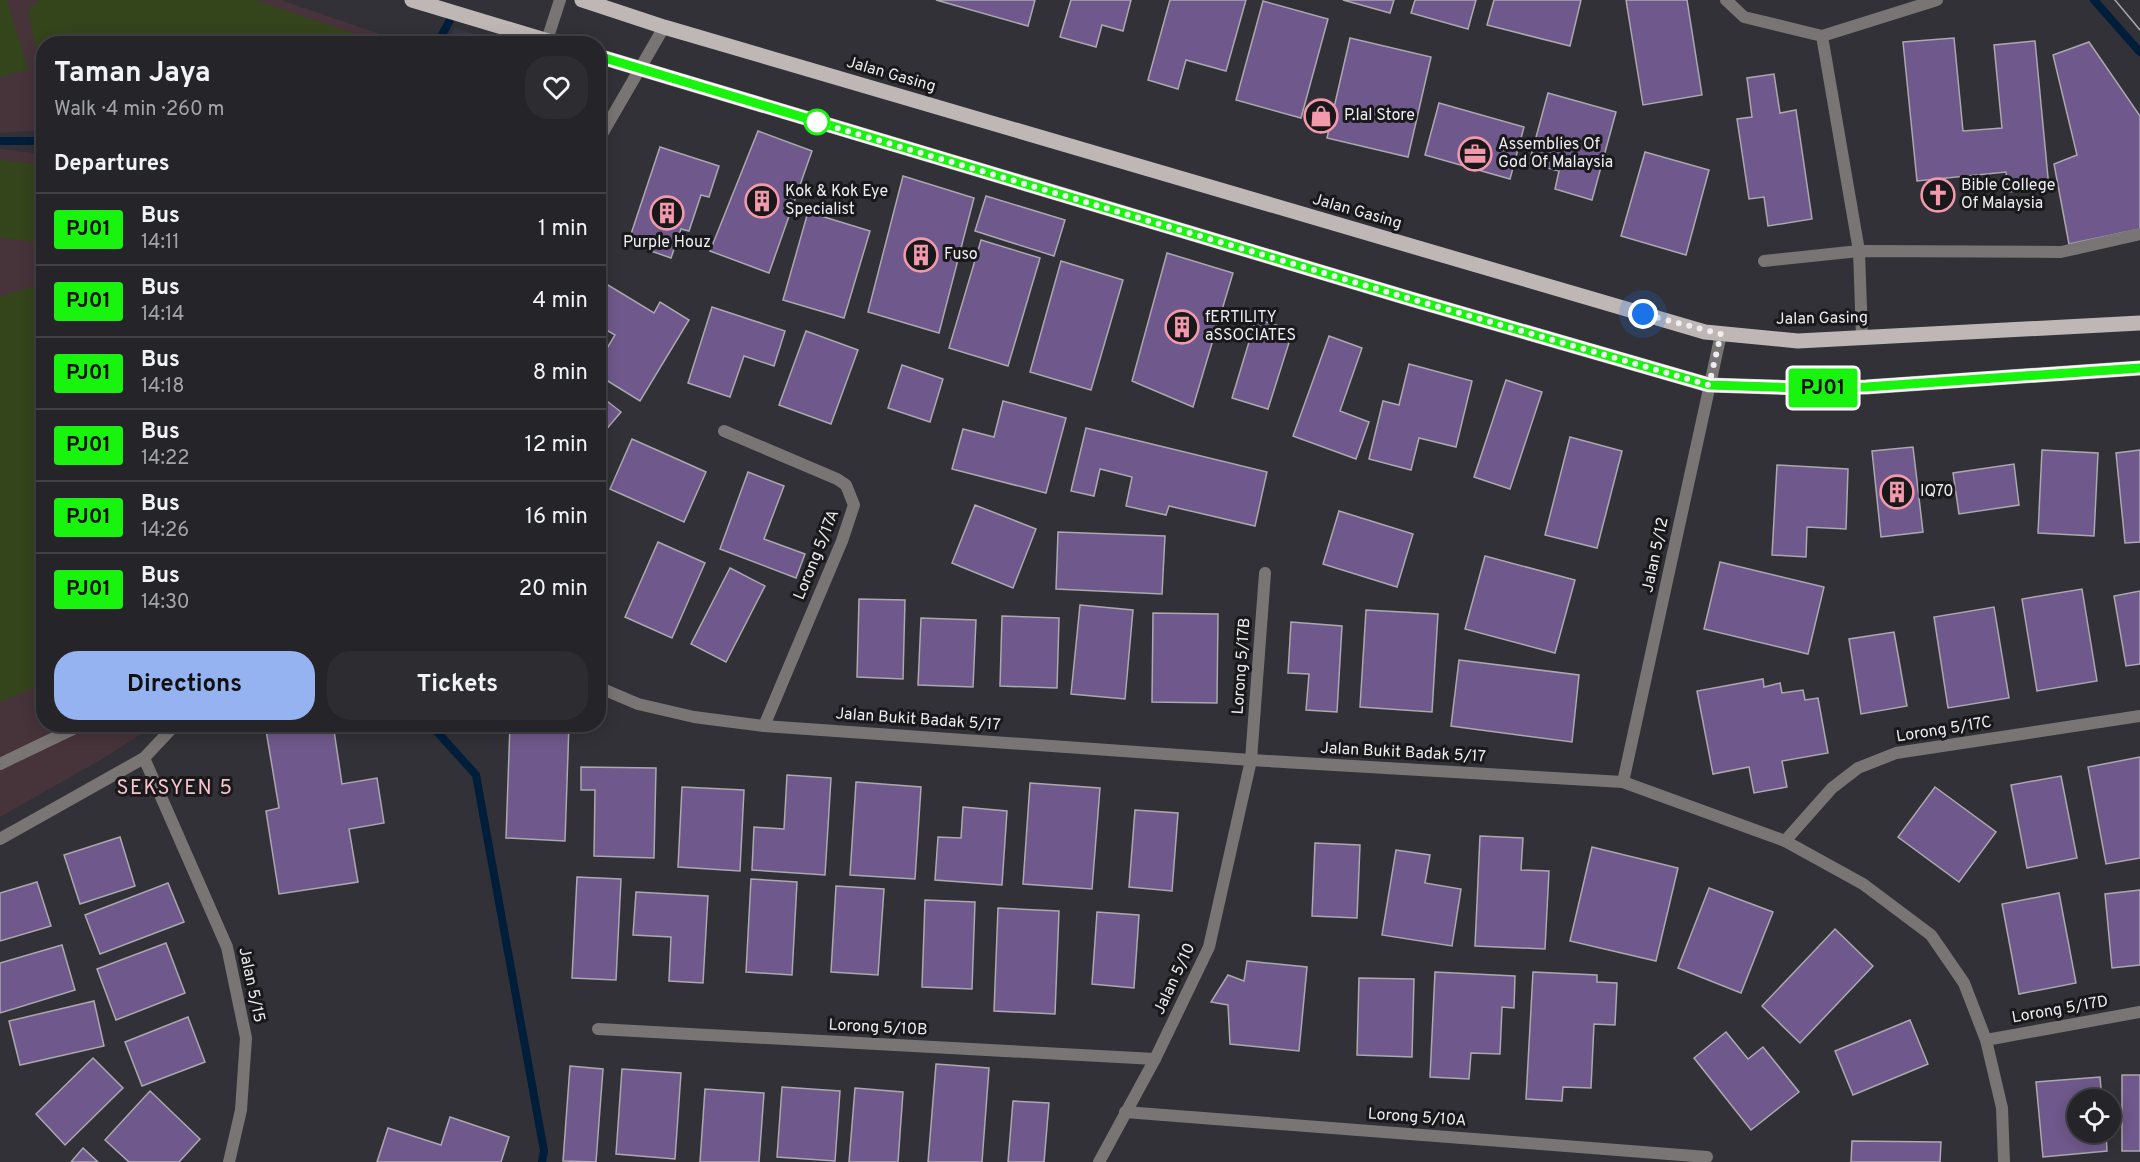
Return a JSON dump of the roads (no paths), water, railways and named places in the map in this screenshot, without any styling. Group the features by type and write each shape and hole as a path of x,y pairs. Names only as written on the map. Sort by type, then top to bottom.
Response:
{"main road":[{"path":"412,0 508,36"},
{"name":"Jalan Gasing","path":"582,0 664,27 1705,332 1798,341 2140,323"},
{"path":"606,58 1411,299 1709,385 1799,388 1866,387 2140,368"}],"street":[{"path":"553,36 560,0"},
{"path":"1726,0 1744,17 1822,36 1937,0"},
{"path":"606,127 664,27"},
{"path":"1822,36 1859,251 1862,337"},
{"path":"1764,261 1859,251 2061,252 2140,234"},
{"name":"Jalan 5/12","path":"1623,782 1721,334"},
{"name":"Lorong 5/17A","path":"724,431 837,478 846,485 854,504 842,541 764,726"},
{"name":"Lorong 5/17B","path":"1251,760 1265,573"},
{"name":"Jalan Bukit Badak 5/17","path":"606,690 638,704 694,717 764,726 1251,760 1623,782 1785,841 1863,884 1931,935 1964,983 1986,1040 2002,1108 2004,1162"},
{"name":"Lorong 5/17C","path":"1785,841 1832,788 1858,768 1896,753 2140,716"},
{"path":"0,764 67,732"},
{"path":"0,838 144,758 168,732"},
{"name":"Jalan 5/15","path":"144,758 227,947 246,1038 240,1110 229,1162"},
{"name":"Jalan 5/10","path":"1099,1162 1155,1059 1209,947 1251,760"},
{"name":"Lorong 5/17D","path":"1986,1040 2140,1012"},
{"name":"Lorong 5/10B","path":"598,1029 1155,1059"},
{"name":"Lorong 5/10A","path":"1125,1112 1707,1157"}],"waterway":[{"path":"2094,0 2140,52"},
{"path":"441,36 450,20"},
{"path":"0,141 36,141"},
{"path":"437,732 476,775 544,1151 542,1162"}],"tram line":[{"path":"2115,0 2140,30"}],"place":[{"name":"P.lal Store","path":"1321,116"},
{"name":"Assemblies Of God Of Malaysia","path":"1475,154"},
{"name":"Bible College Of Malaysia","path":"1938,195"},
{"name":"Kok & Kok Eye Specialist","path":"762,201"},
{"name":"Purple Houz","path":"667,213"},
{"name":"Fuso","path":"921,255"},
{"name":"fERTILITY aSSOCIATES","path":"1182,327"},
{"name":"IQ70","path":"1897,492"}],"district":[{"name":"SEKSYEN 5","path":"175,789"}]}
